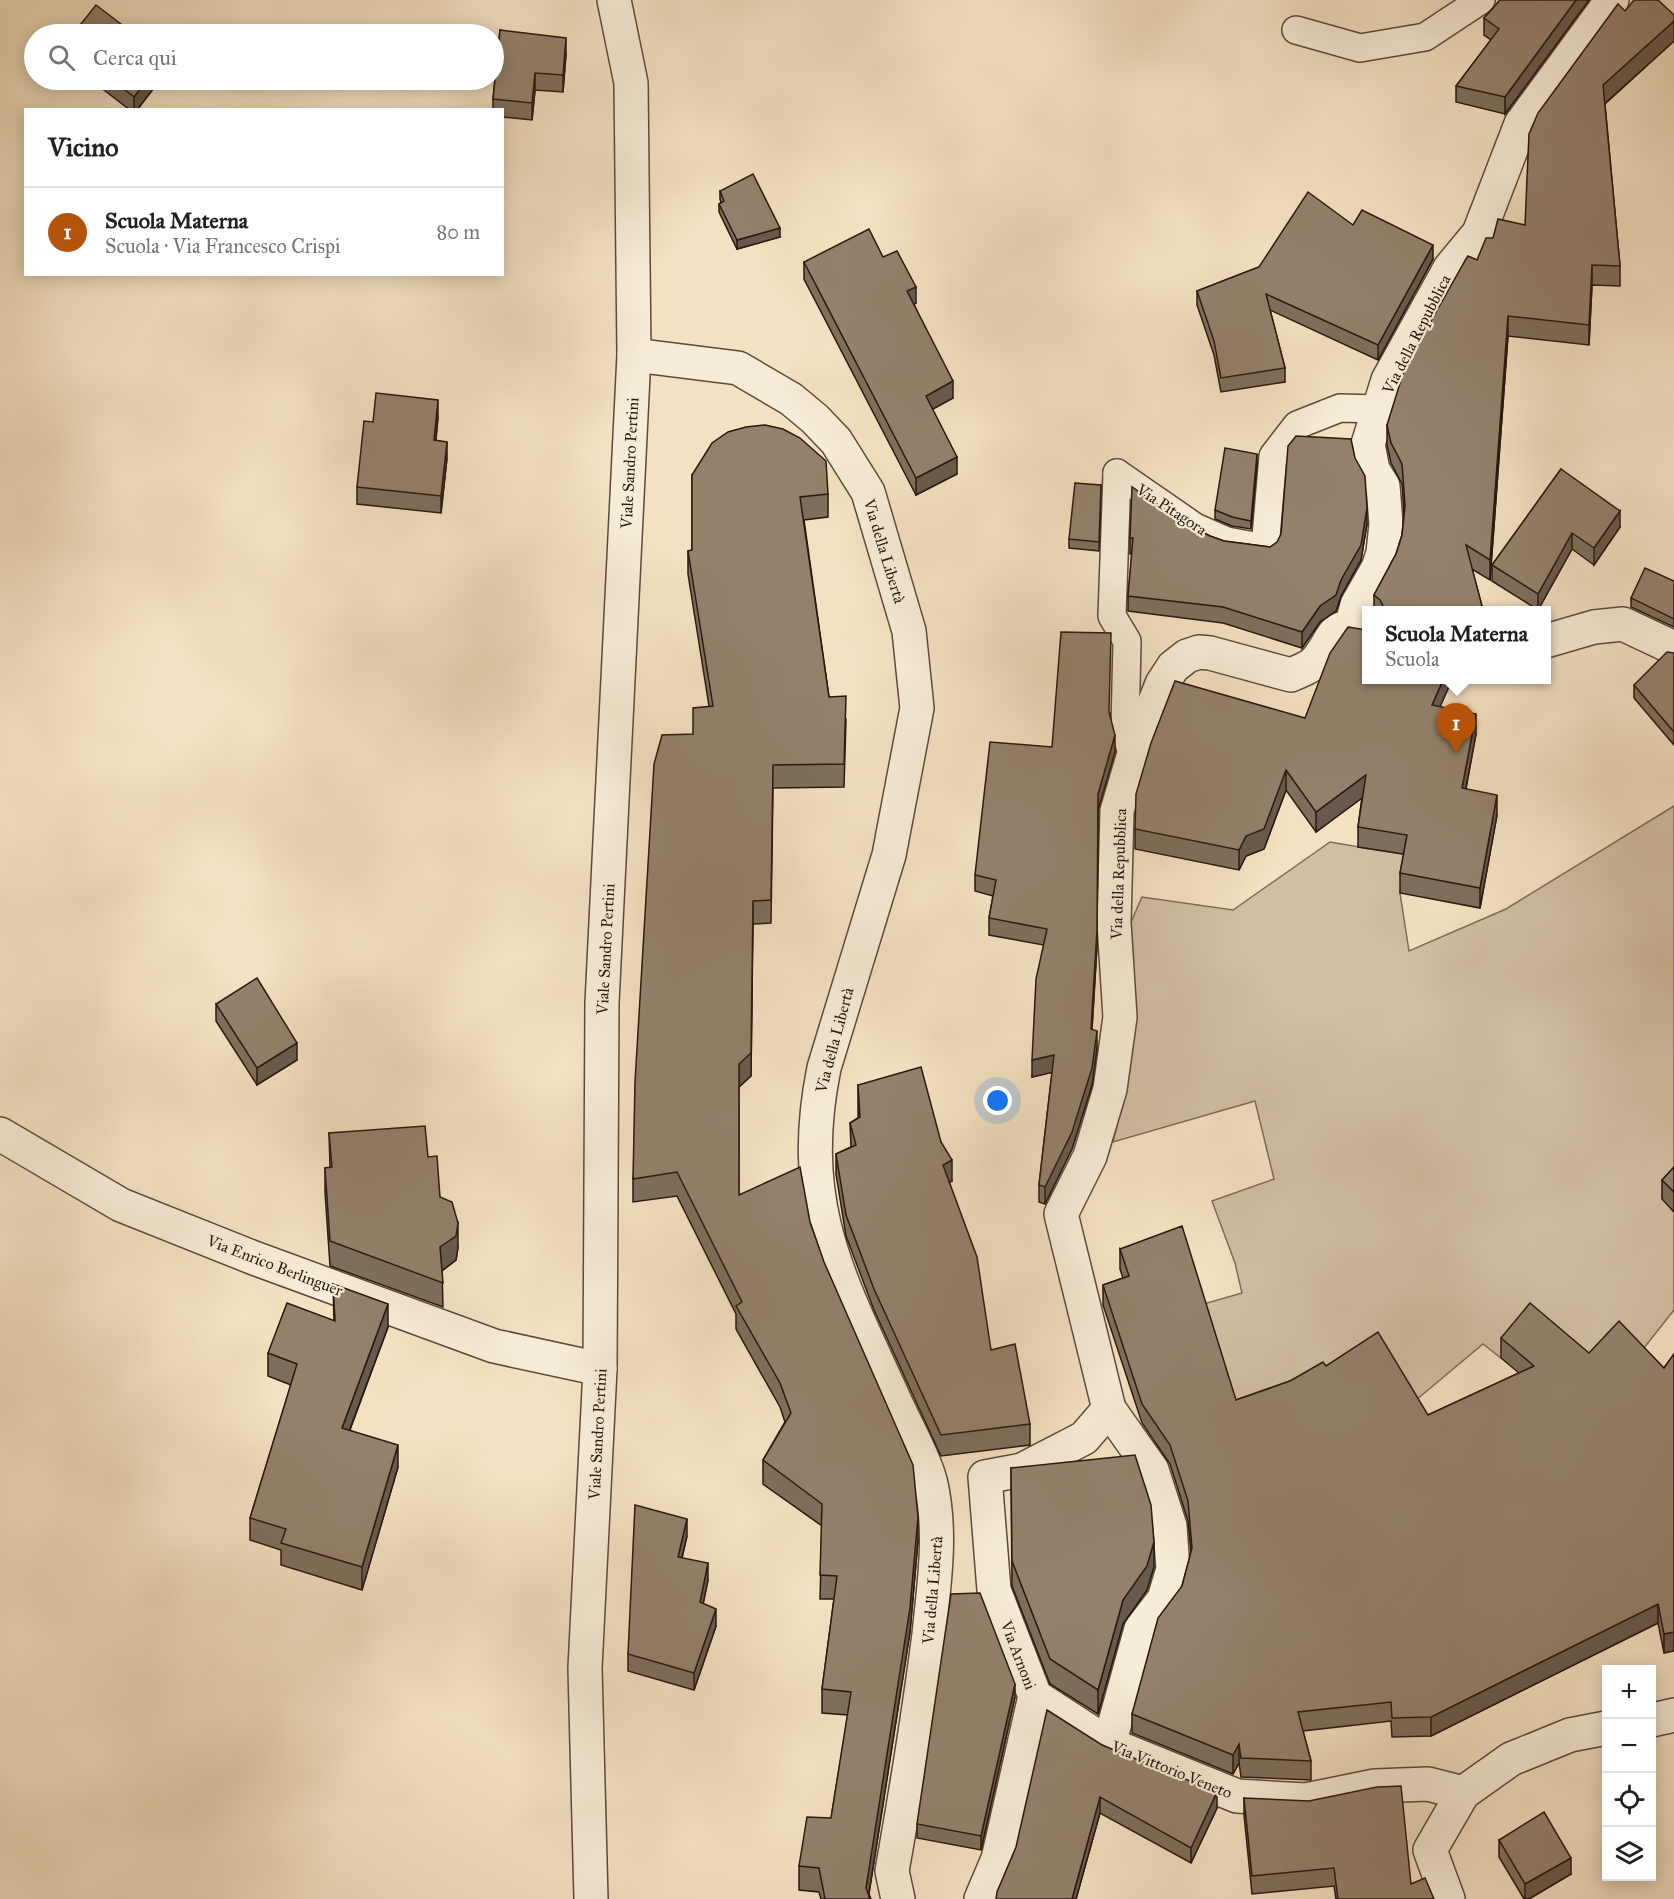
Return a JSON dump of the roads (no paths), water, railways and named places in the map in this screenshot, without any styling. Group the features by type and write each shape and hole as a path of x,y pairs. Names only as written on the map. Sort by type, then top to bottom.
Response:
{"street":[{"name":"Viale Sandro Pertini","path":"591,1899 585,1668 600,1369 602,1003 634,355 631,83 614,0"},
{"name":"Via della Repubblica","path":"1109,1744 1142,1629 1164,1599 1173,1569 1170,1526 1152,1470 1109,1409 1061,1214 1090,1156 1110,1089 1120,1017 1114,922 1117,811 1133,757 1162,684 1173,668 1187,656 1199,652 1210,653 1291,675 1316,661 1332,634 1341,628 1359,629 1357,605 1378,568 1383,553 1386,524 1383,486 1373,470 1368,444 1388,380 1450,268 1479,233 1521,124 1612,0"},
{"name":"Via della Libertà","path":"634,355 738,368 766,382 815,419 836,441 868,492 909,631 917,708 915,719 889,855 824,1068 817,1104 814,1141 814,1177 821,1220 833,1262 931,1483 937,1530 936,1573 924,1678 892,1871 898,1899"},
{"path":"1551,640 1594,627 1623,624 1674,648"},
{"name":"Via Enrico Berlinguer","path":"0,1134 121,1205 254,1258 494,1346 600,1369"},
{"name":"Via Arnoni","path":"981,1899 998,1859 1035,1696 994,1590 985,1477 1022,1470 1084,1438 1109,1409"},
{"name":"Via Vittorio Veneto","path":"1035,1696 1109,1744 1236,1796 1306,1800 1375,1786 1428,1784 1463,1793"},
{"path":"1656,1719 1674,1715"},
{"path":"1448,1899 1431,1850 1463,1793 1511,1759 1570,1735 1602,1729"}],"lane":[{"path":"1296,30 1360,48 1425,37 1481,0"},
{"name":"Via Pitagora","path":"1133,757 1125,729 1127,641 1112,616 1117,472 1195,527 1227,541 1265,548 1273,456 1297,425 1340,408 1379,409"}],"place":[{"name":"Scuola Materna","path":"1456,753"}]}
